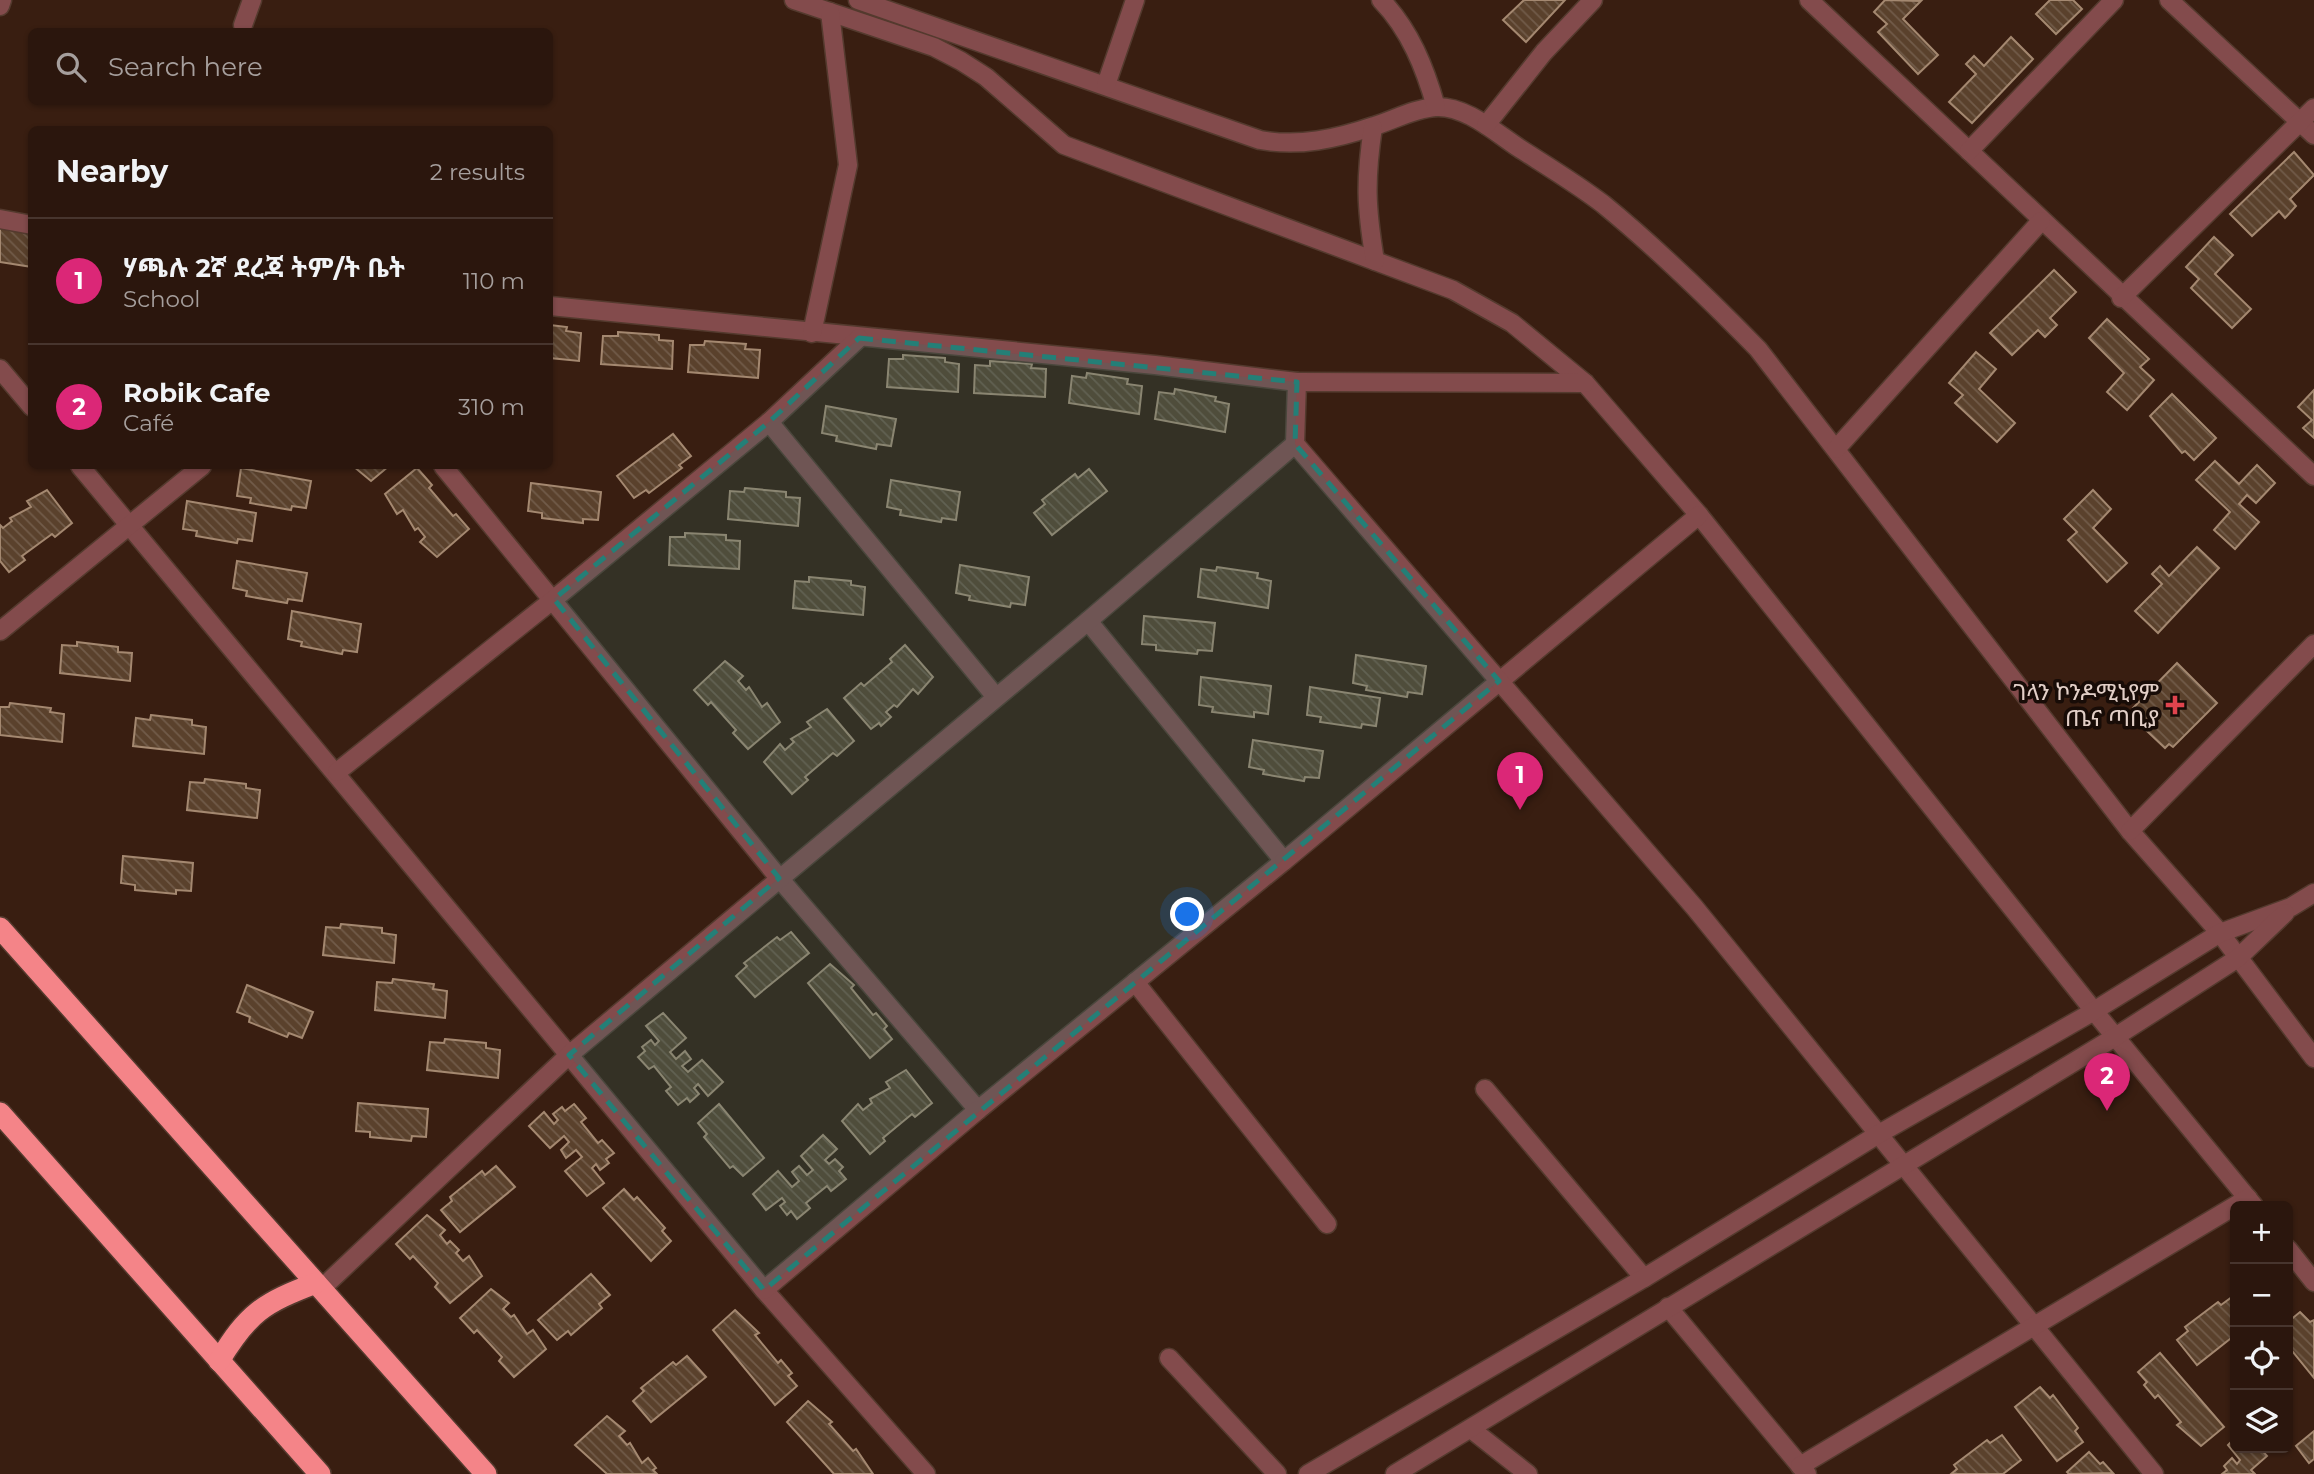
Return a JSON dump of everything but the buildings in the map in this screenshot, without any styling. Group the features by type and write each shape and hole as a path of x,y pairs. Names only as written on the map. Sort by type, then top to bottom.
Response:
{"highway":[{"path":"0,928 486,1474"},
{"path":"0,1113 320,1474"},
{"path":"219,1361 237,1331 257,1309 281,1296 318,1286"}],"street":[{"path":"0,6 2,0"},
{"path":"243,25 252,0"},
{"path":"794,0 934,47 961,61 986,76 1063,145 1453,290 1513,323 1585,383 1699,515 2094,1011 2250,1201"},
{"path":"859,0 1260,140 1282,144 1313,143 1373,127 1414,111 1436,107 1454,109 1486,125 1601,203 1698,287 1758,349 2130,831 2220,933 2314,1058"},
{"path":"1106,85 1135,0"},
{"path":"1381,0 1416,50 1426,71 1436,107"},
{"path":"1486,125 1544,52 1593,0"},
{"path":"1809,0 2122,298 2314,476"},
{"path":"1969,151 2114,0"},
{"path":"2169,0 2314,135"},
{"path":"812,333 848,165 830,12"},
{"path":"2122,298 2314,108"},
{"path":"1373,127 1365,177 1366,206 1375,261"},
{"path":"0,219 28,224"},
{"path":"1836,449 2042,221"},
{"path":"553,306 1155,365 1297,382 1585,383"},
{"path":"337,772 554,599 769,422 859,338"},
{"path":"0,369 28,402"},
{"path":"1297,382 1295,444 1695,908 2031,1326 2154,1474"},
{"path":"769,422 996,697"},
{"path":"318,1286 569,1055 1088,621 1295,444"},
{"path":"83,469 337,772 764,1290 926,1474"},
{"path":"0,631 198,469"},
{"path":"446,469 779,878 978,1110"},
{"path":"764,1290 1699,515"},
{"path":"1088,621 1284,861"},
{"path":"2130,831 2314,644"},
{"path":"1308,1474 1644,1278 1877,1135 2094,1011 2220,933 2291,907 2314,893"},
{"path":"1395,1474 2115,1037 2238,958 2291,907"},
{"path":"1135,982 1327,1223"},
{"path":"1485,1089 1644,1278"},
{"path":"1668,1307 1803,1470 2031,1326 2230,1214"},
{"path":"2293,1255 2314,1282"},
{"path":"1169,1359 1277,1474"},
{"path":"1471,1429 1528,1474"}],"highlighted area":[{"path":"859,338 1297,382 1295,444 1499,681 764,1290 569,1055 779,878 554,599 769,422"}],"place":[{"name":"ገላን ኮንዶሚኒየም ጤና ጣቢያ","path":"2175,705"},
{"name":"ሃጫሉ 2ኛ ደረጃ ትም/ት ቤት","path":"1520,810"},
{"name":"Robik Cafe","path":"2107,1111"}]}
